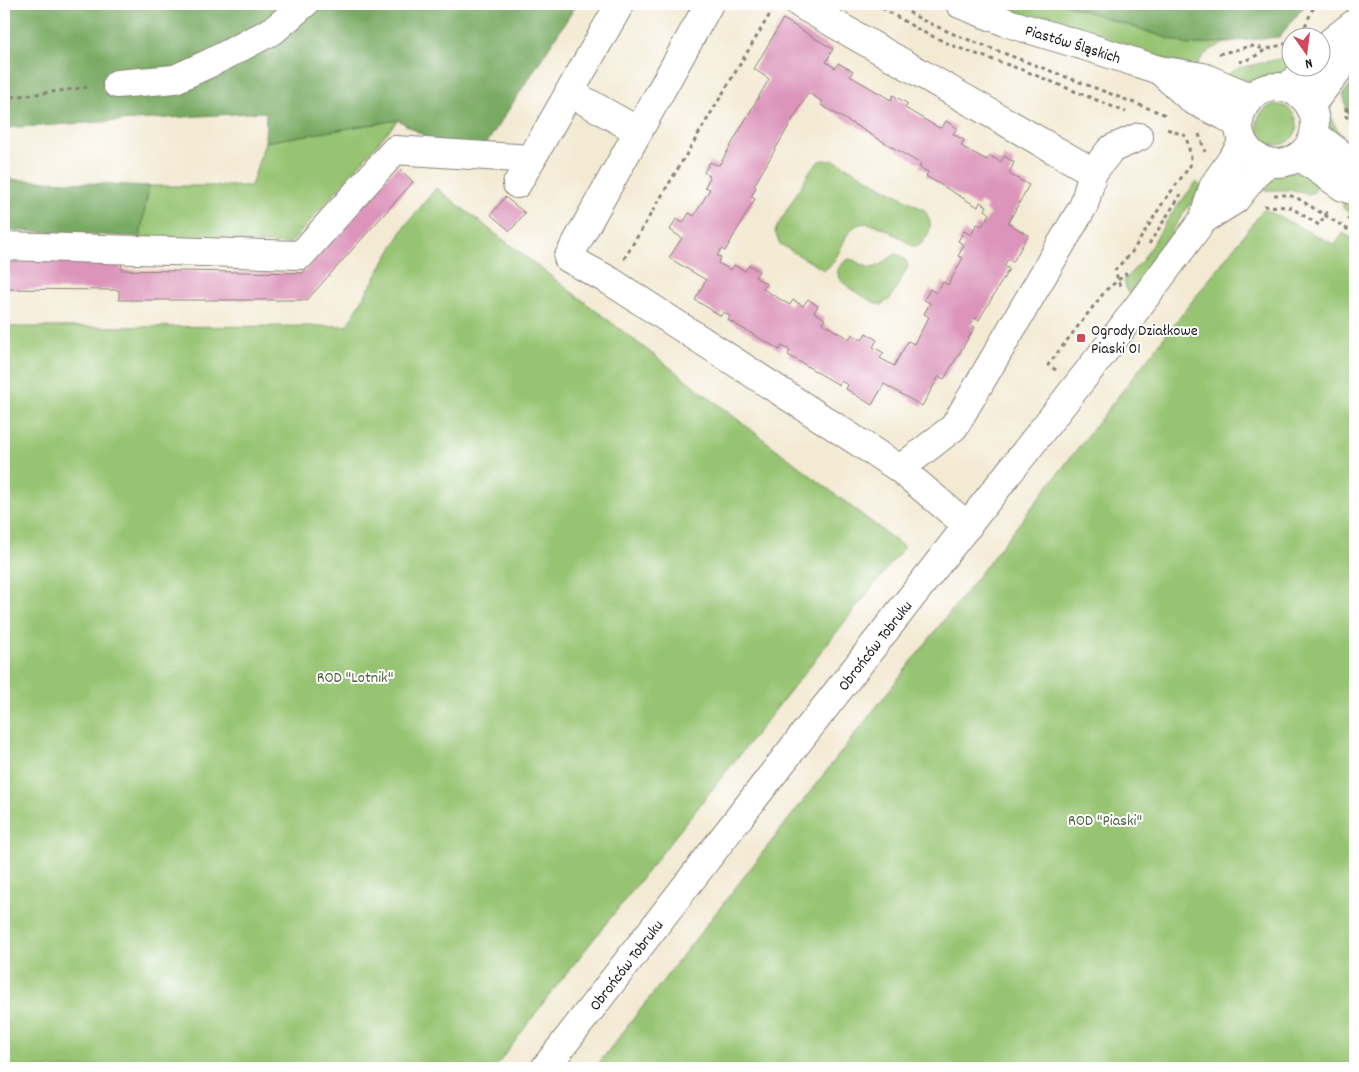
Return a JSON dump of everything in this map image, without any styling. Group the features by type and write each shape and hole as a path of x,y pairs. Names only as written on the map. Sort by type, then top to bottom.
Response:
{"street":[{"path":"118,84 175,79 274,30 304,4"},
{"path":"517,184 620,4"},
{"path":"709,4 568,258 610,281 900,468 968,526"},
{"path":"800,4 1093,172"},
{"name":"Piastów Śląskich","path":"960,4 1008,23 1159,70 1203,77 1250,97"},
{"path":"1332,42 1354,25"},
{"path":"1310,106 1342,65 1354,25"},
{"name":"Piastów Śląskich","path":"1159,70 1192,100 1226,116 1241,134"},
{"path":"1287,88 1297,78"},
{"path":"1274,87 1287,88 1296,92 1310,106 1315,119 1306,145 1284,162 1268,162 1254,155 1241,134 1240,115 1244,106 1250,97 1261,90 1274,87"},
{"path":"569,92 638,131"},
{"path":"900,468 954,427 1084,205 1093,172 1111,149 1143,125"},
{"name":"Obrońców Tobruku","path":"546,1068 772,775 1116,336 1203,220 1214,185 1241,134"},
{"path":"1306,145 1355,165"},
{"path":"1306,145 1343,187 1355,191"},
{"path":"4,246 301,255 395,150 531,159"},
{"name":"Obrońców Tobruku","path":"1203,220 1235,200 1257,172 1268,162"}],"path":[{"path":"610,281 776,4"},
{"path":"875,4 921,32 956,47 1020,69 1143,125 1186,136 1191,158 1190,166 1164,201 1132,252 1115,270 1122,292"},
{"path":"895,4 922,20 956,36 1173,117"},
{"path":"1303,28 1315,4"},
{"path":"1234,63 1252,58 1267,49 1282,45"},
{"path":"1212,56 1251,46 1267,49"},
{"path":"4,98 118,84"},
{"path":"1351,100 1345,110 1346,116 1355,128"},
{"path":"1345,110 1355,110"},
{"path":"1197,126 1207,160"},
{"path":"1147,246 1182,194"},
{"path":"1271,194 1294,197 1355,234"},
{"path":"1261,206 1290,207 1319,225 1330,207"},
{"path":"1060,373 1048,365 1106,290 1132,268"}],"green space":[{"path":"4,4 577,4 485,146 438,144 398,120 265,142 266,112 4,128"},
{"path":"1000,4 1064,4 1188,45 1230,42 1210,50 1202,57 1196,67 1067,35"},
{"path":"1064,4 1306,4 1286,28 1282,28 1282,33 1279,37 1188,45"},
{"path":"1282,58 1282,74 1249,82 1227,75 1239,68"},
{"path":"1355,80 1355,122 1348,115 1343,94"},
{"path":"1336,94 1332,102 1330,114 1345,141 1331,130 1325,120 1326,109"},
{"path":"1277,105 1291,111 1297,125 1291,139 1277,145 1263,139 1257,125 1263,111"},
{"path":"398,120 290,244 140,237 149,186 251,186 265,142"},
{"path":"823,160 842,164 924,210 929,219 930,228 924,241 920,245 913,246 883,228 867,223 860,224 848,233 835,260 824,270 780,244 775,232 778,225 811,169"},
{"path":"1299,172 1321,180 1314,192 1308,194 1288,190 1260,190 1258,184 1273,175"},
{"path":"4,179 149,186 140,237 4,230"},
{"path":"1196,182 1202,187 1131,295 1127,292 1124,280 1142,261 1170,216"},
{"name":"ROD \"Lotnik\"","path":"436,188 904,547 544,1002 495,1068 4,1068 4,326 347,326 405,226"},
{"path":"1346,198 1355,205 1355,217 1343,208"},
{"name":"ROD \"Piaski\"","path":"1264,209 1335,245 1343,233 1355,240 1355,1068 595,1068"},
{"path":"896,254 907,262 908,267 890,299 881,305 852,290 840,278 838,272 841,265 849,259 871,268 878,266"}],"building":[{"path":"783,19 833,49 826,62 835,68 838,63 853,71 850,76 891,100 893,95 908,104 905,108 939,128 942,128 946,121 957,128 953,134 964,140 961,146 987,160 990,156 1001,162 1004,156 1014,162 1009,174 1029,185 1008,223 1028,235 1013,262 1008,259 1004,266 1009,269 979,320 974,318 970,325 975,327 944,379 939,376 922,406 884,384 872,405 846,389 848,385 841,381 839,385 788,355 790,350 782,346 780,350 728,320 730,316 723,312 721,316 695,300 706,280 669,258 682,238 670,230 676,219 683,223 689,213 694,216 710,189 705,187 710,177 704,172 710,162 717,165 720,164 769,79 754,69","holes":["808,93 823,102 821,105 921,164 919,167 928,172 926,176 978,207 980,202 987,206 985,210 990,214 982,226 977,224 971,235 964,231 958,241 964,245 958,256 963,258 948,285 943,282 936,293 930,289 924,300 930,303 924,314 929,317 914,344 908,341 894,366 880,358 884,353 873,347 877,340 866,333 862,340 852,334 849,339 822,323 825,319 814,312 818,306 808,299 803,306 793,300 790,305 763,289 767,284 755,277 759,271 749,265 745,271 734,265 731,270 718,263 721,257 717,256 721,249 725,251 755,199 751,197 756,187 754,186 755,184"]},
{"path":"397,166 413,182 307,300 119,300 119,290 4,289 4,258 122,261 121,270 303,273"},
{"path":"505,197 525,213 510,231 491,215"}],"place":[{"name":"Ogrody Działkowe Piaski 01","path":"1081,338"}]}
